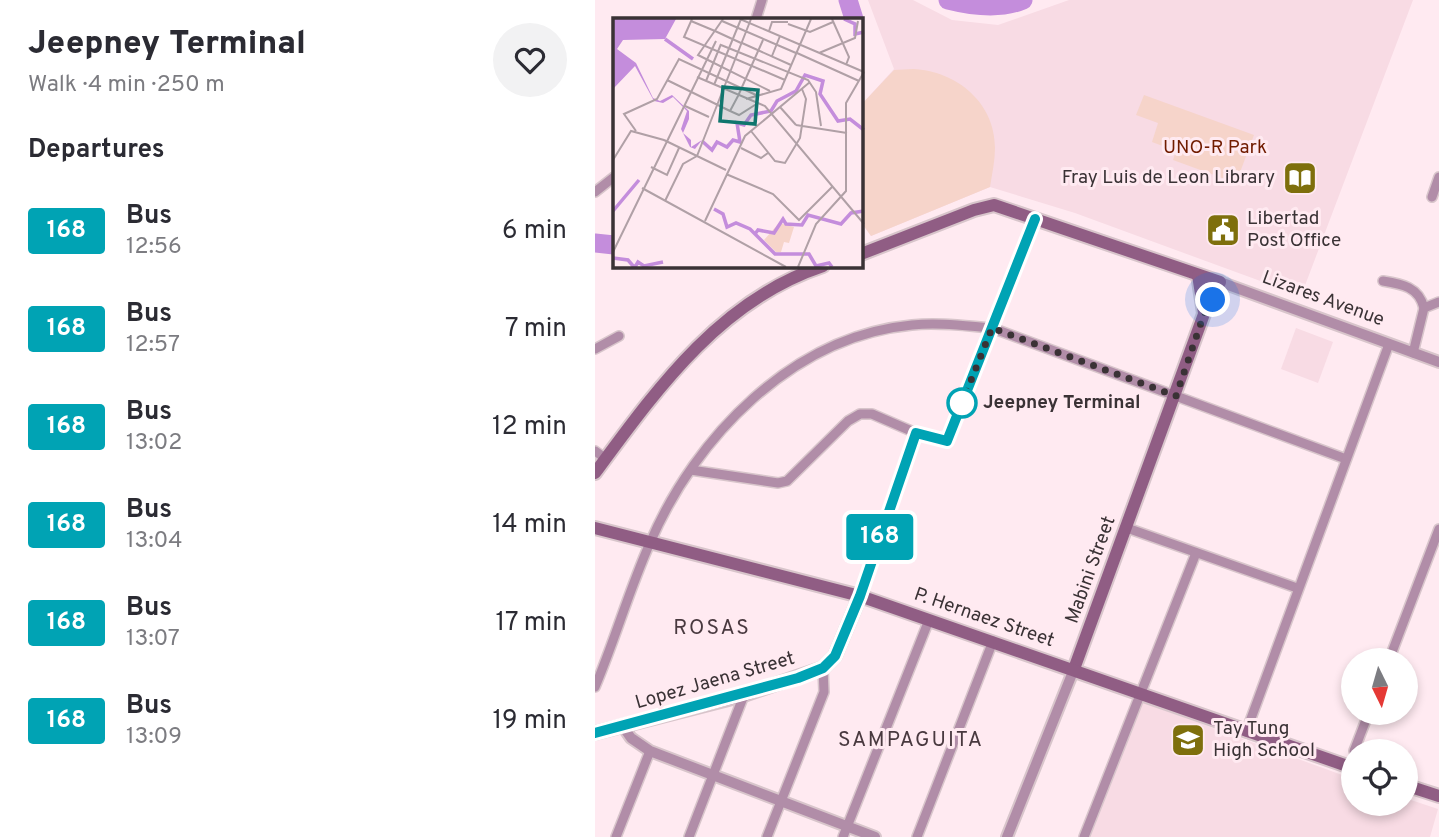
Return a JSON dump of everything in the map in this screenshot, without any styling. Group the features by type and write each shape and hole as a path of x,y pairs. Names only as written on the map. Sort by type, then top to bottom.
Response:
{"main road":[{"name":"Lizares Avenue","path":"863,253 994,205 1220,282"},
{"path":"595,473 600,455 671,373 716,328 764,294 800,274 817,268"},
{"name":"Mabini Street","path":"1198,275 1204,314"},
{"name":"Mabini Street","path":"1074,669 1204,314 1220,282"},
{"name":"P. Hernaez Street","path":"595,528 860,596 993,640 1341,764"},
{"name":"Lopez Jaena Street","path":"595,733 624,728 744,695 823,668 835,656 860,596"},
{"path":"1418,789 1439,796"}],"street":[{"path":"757,18 762,0"},
{"path":"1432,197 1439,177"},
{"path":"595,192 613,178"},
{"path":"691,470 778,483 787,481 848,421 860,414 872,414 916,433 947,441 1035,219"},
{"path":"1383,281 1409,287 1420,297 1424,308 1413,353"},
{"name":"Lizares Avenue","path":"1220,282 1439,362"},
{"path":"1424,308 1439,302"},
{"path":"595,687 599,670 650,542 691,470 742,409 796,366 820,352 878,330 912,325 992,328 1346,459"},
{"path":"595,349 619,337"},
{"path":"1246,732 1389,344"},
{"name":"Lopez Jaena Street","path":"860,596 916,433"},
{"path":"1127,528 1297,588"},
{"path":"1394,648 1439,529"},
{"path":"1084,837 1196,553"},
{"path":"843,837 929,620"},
{"path":"917,837 993,640"},
{"path":"767,837 824,692 823,668"},
{"name":"Mabini Street","path":"1007,837 1074,669"},
{"path":"689,837 744,695"},
{"path":"624,728 631,738 650,751 875,837"},
{"path":"616,837 650,751"}],"shaded area":[{"path":"868,0 913,0 952,20 998,25 1069,0 1413,0 1301,296 1075,213 990,187 871,236 863,225 863,103 894,69"},
{"path":"1296,328 1333,342 1318,383 1281,369"},
{"name":"Tay Tung High School","path":"1142,702 1341,775 1341,816 1418,816 1418,802 1438,809 1430,837 1090,837"}],"green space":[{"path":"894,70 929,71 958,83 970,92 988,117 993,131 995,153 990,187 871,236 863,225 863,103"},
{"name":"UNO-R Park","path":"1144,95 1254,135 1236,183 1173,160 1176,151 1152,142 1158,123 1136,115"}],"waterway":[{"path":"848,0 854,18"},
{"path":"948,0 986,6 1023,0"},
{"path":"595,243 613,245"}],"bus line":[{"name":"168","path":"595,733 624,728 798,678 823,668 835,656 860,596 916,433 947,441 1035,219"}],"place":[{"name":"Fray Luis de Leon Library","path":"1300,178"},
{"name":"Libertad Post Office","path":"1223,230"},
{"name":"Jeepney Terminal","path":"962,403"},
{"name":"Tay Tung High School","path":"1188,740"}],"district":[{"name":"ROSAS","path":"712,628"},
{"name":"SAMPAGUITA","path":"911,740"}],"route":[{"path":"962,403 992,328 1176,396 1204,314 1213,300"}]}
